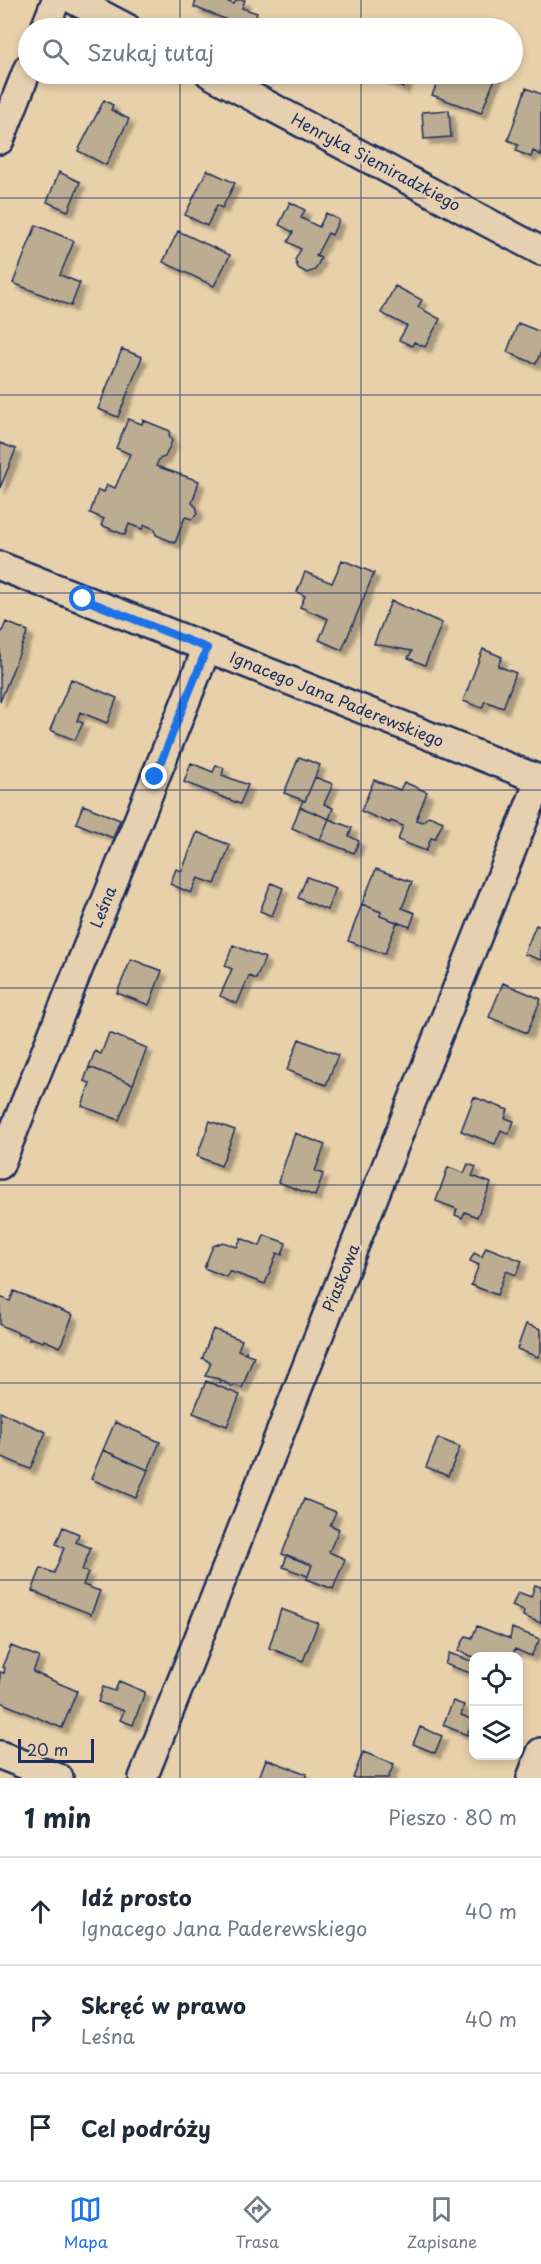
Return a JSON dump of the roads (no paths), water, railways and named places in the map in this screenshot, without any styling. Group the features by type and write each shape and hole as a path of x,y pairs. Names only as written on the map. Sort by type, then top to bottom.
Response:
{"street":[{"path":"49,18 56,0"},
{"path":"74,0 108,18"},
{"path":"0,140 22,84"},
{"name":"Henryka Siemiradzkiego","path":"229,84 541,251"},
{"name":"Ignacego Jana Paderewskiego","path":"0,566 541,780"},
{"name":"Leśna","path":"0,1165 207,648"},
{"name":"Piaskowa","path":"143,1778 541,780"},
{"path":"531,1778 541,1752"},
{"path":"0,1755 58,1778"}]}
